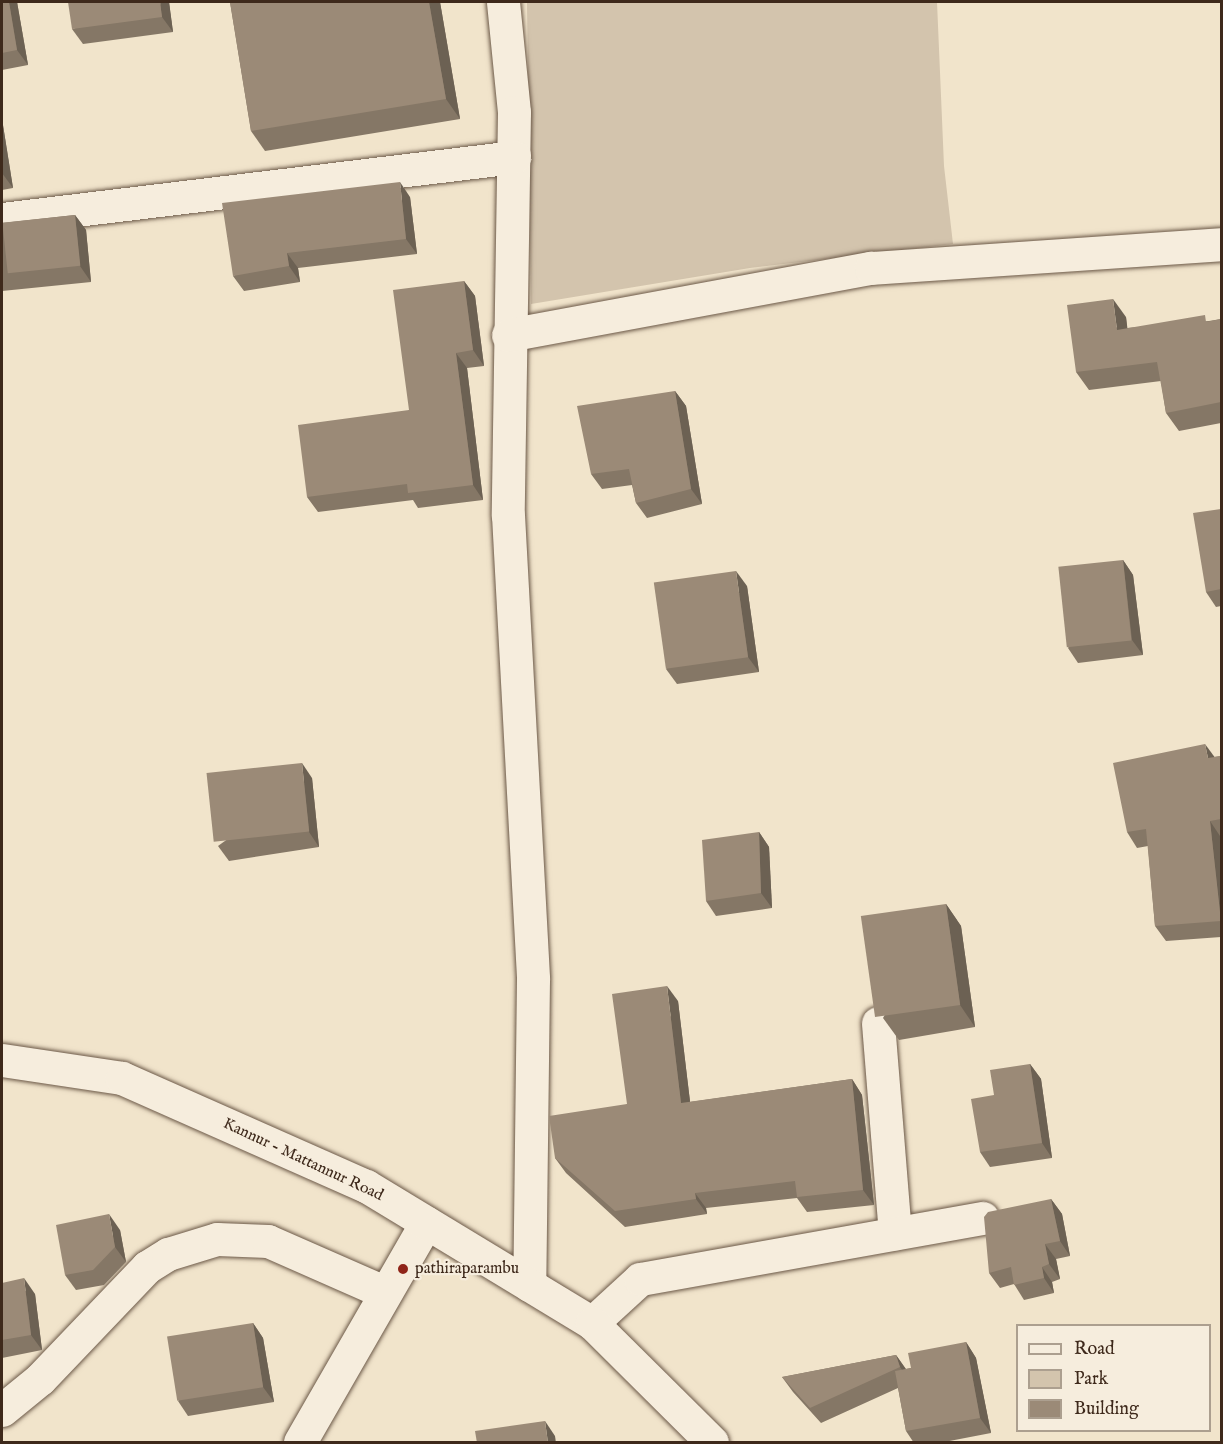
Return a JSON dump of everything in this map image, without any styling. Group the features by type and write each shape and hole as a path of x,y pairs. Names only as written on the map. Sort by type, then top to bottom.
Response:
{"street":[{"path":"503,2 514,157 507,335 508,514 532,979 529,1285"},
{"path":"2,219 514,157"},
{"path":"507,335 871,268 1221,244"},
{"path":"878,1023 895,1233"},
{"name":"Kannur - Mattannur Road","path":"3,1062 122,1078 366,1186 592,1323 712,1443"},
{"path":"592,1323 640,1279 983,1218"},
{"path":"300,1443 384,1292 426,1223"},
{"path":"2,1410 40,1379 147,1267 168,1254 217,1239 268,1241 384,1292"}],"green space":[{"path":"527,2 937,2 944,166 953,244 750,268 531,304"}],"building":[{"path":"2,2 9,2 17,50 2,53"},
{"path":"68,2 160,2 162,17 72,29"},
{"path":"230,2 429,2 446,99 251,131"},
{"path":"400,182 406,239 287,253 289,266 233,276 222,203"},
{"path":"75,215 80,266 8,273 2,223"},
{"path":"464,281 473,350 456,353 473,485 408,493 407,484 307,497 298,425 409,410 393,290"},
{"path":"1113,299 1117,330 1205,315 1206,322 1221,319 1221,402 1166,413 1157,362 1076,372 1067,305"},
{"path":"675,391 691,489 636,503 629,469 591,474 577,406"},
{"path":"1221,509 1221,589 1206,592 1193,513"},
{"path":"1123,560 1131,641 1067,647 1058,567"},
{"path":"736,571 748,657 666,669 654,583"},
{"path":"1205,744 1208,758 1221,756 1221,819 1210,821 1221,921 1155,926 1146,829 1127,832 1113,763"},
{"path":"302,763 309,832 214,842 207,773"},
{"path":"759,832 761,893 706,901 702,840"},
{"path":"946,904 960,1005 875,1017 861,916"},
{"path":"667,986 681,1103 852,1079 863,1190 797,1197 795,1181 695,1193 696,1199 615,1211 555,1158 549,1116 627,1104 612,994"},
{"path":"1030,1064 1042,1143 980,1152 971,1099 994,1095 990,1070"},
{"path":"1051,1199 1060,1241 1045,1244 1049,1264 1042,1267 1044,1278 1014,1285 1011,1267 989,1273 984,1217 988,1212"},
{"path":"109,1214 115,1247 93,1270 65,1275 56,1225"},
{"path":"24,1278 31,1335 2,1340 2,1283"},
{"path":"253,1323 263,1387 177,1401 167,1337"},
{"path":"966,1342 980,1418 906,1431 895,1371 911,1368 908,1353"},
{"path":"896,1355 900,1367 810,1408 782,1377"},
{"path":"545,1421 548,1443 477,1443 475,1431"}],"place":[{"name":"pathiraparambu","path":"403,1269"}]}
